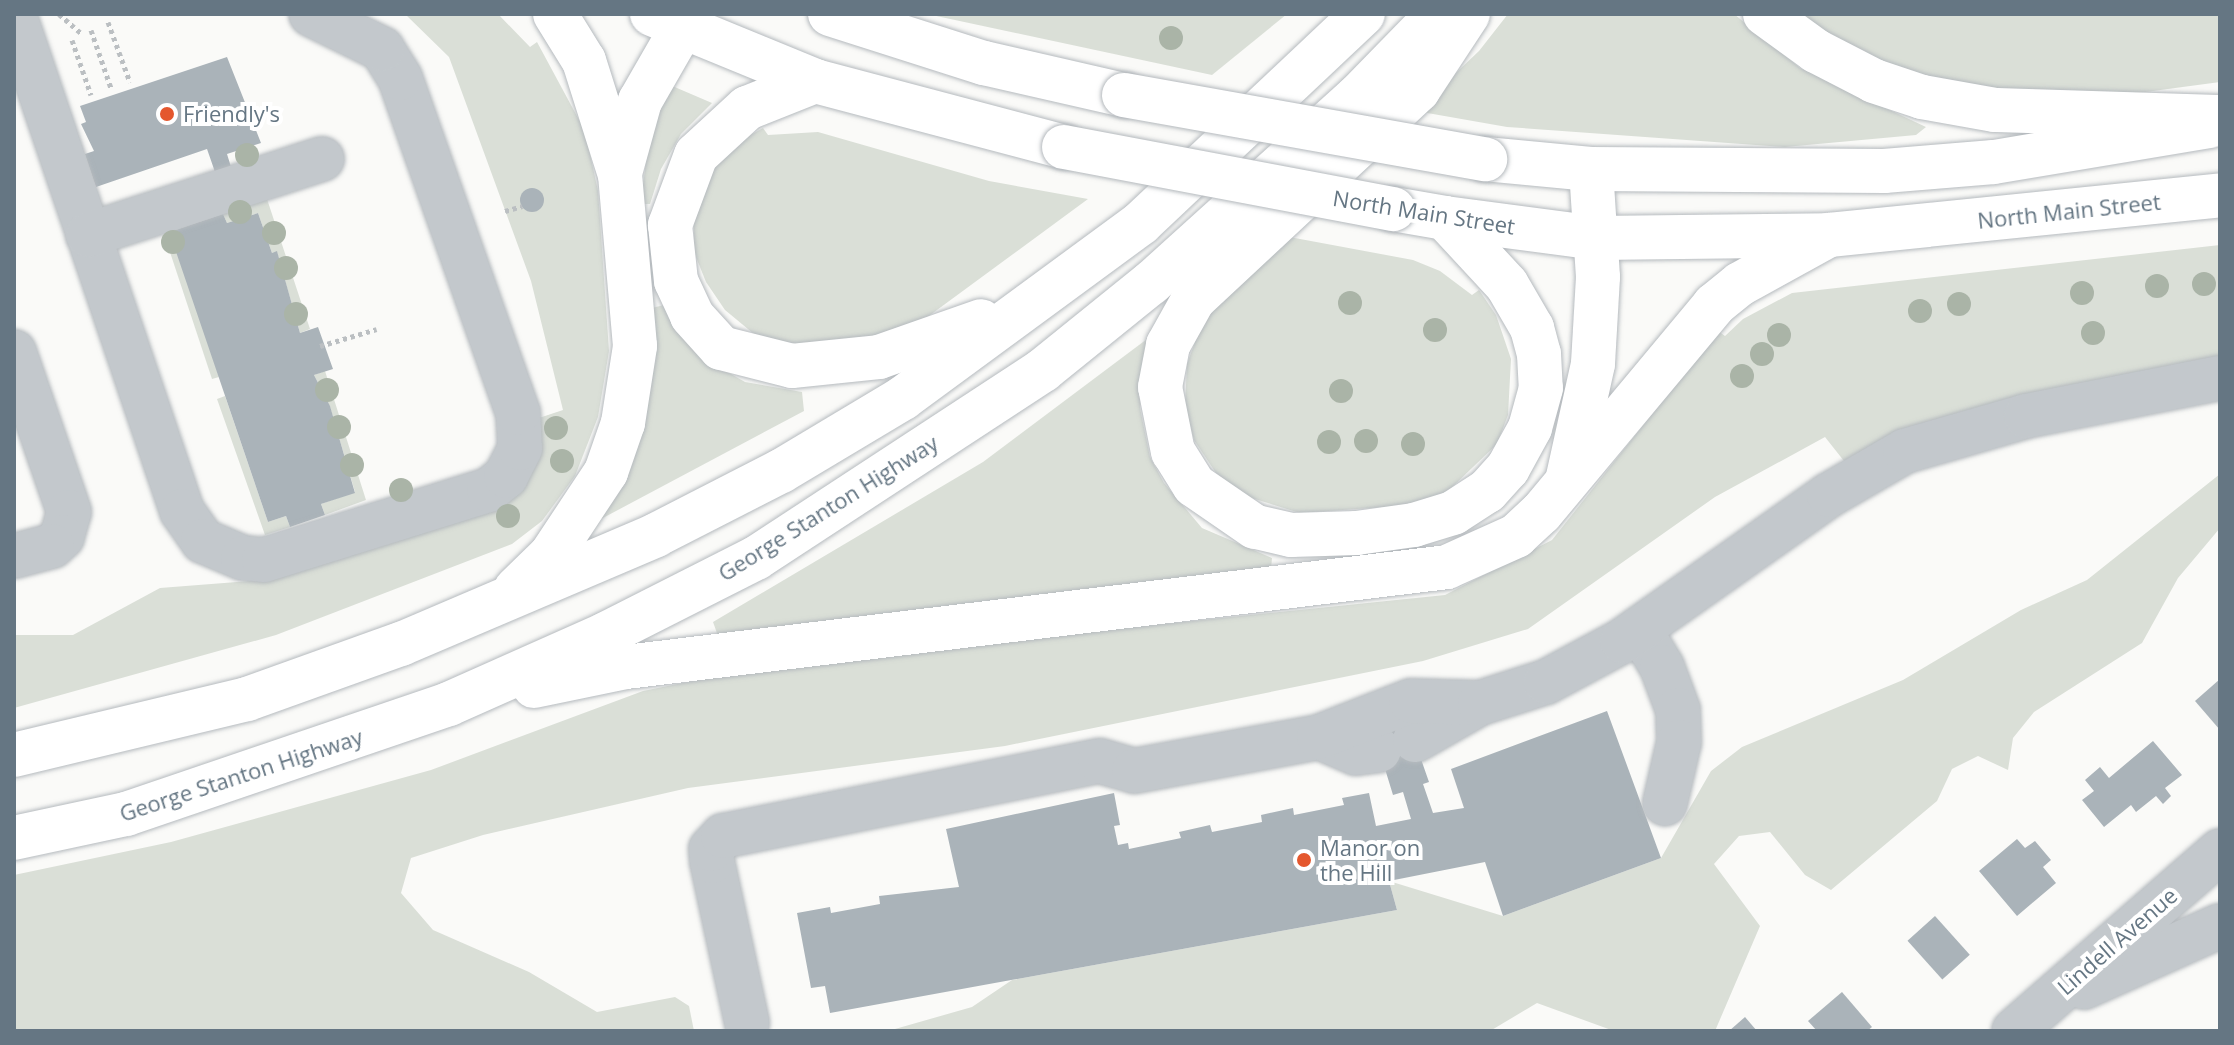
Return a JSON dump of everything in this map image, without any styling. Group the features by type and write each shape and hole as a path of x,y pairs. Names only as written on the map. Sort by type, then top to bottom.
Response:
{"main road":[{"path":"501,604 551,555 606,472 623,423 635,346 620,175 584,61 555,14"},
{"path":"830,14 969,59 1124,95 1485,159 1591,169 1884,171 2038,156 2220,125"},
{"path":"14,755 247,699 501,604 781,471 903,398 1063,283 1156,210 1363,14"},
{"name":"George Stanton Highway","path":"14,838 126,814 449,704 606,634 756,558 1043,370 1163,272 1357,97 1438,14"},
{"path":"1445,218 1507,285 1532,328 1539,354 1541,388 1530,428 1508,468 1487,491 1453,513 1414,525 1291,535 1255,527 1194,485 1173,452 1160,387 1168,345 1193,300 1418,90 1468,14"},
{"path":"1765,14 1816,51 1874,81 1922,97 1995,110 2220,117"},
{"path":"620,175 640,101 675,18"},
{"name":"North Main Street","path":"675,18 815,81 1064,147 1445,218 1597,238 1829,235 2220,195"},
{"path":"815,81 747,108 713,137 696,155 675,203 670,225 676,281 692,316 721,348 792,366 859,361 938,340 1063,283"},
{"path":"1565,486 1593,364 1597,238 1591,169"},
{"path":"449,704 626,667 1447,567 1516,536 1565,486 1714,305 1740,284 1829,235"}],"street":[{"path":"14,14 182,511 203,541 243,558 277,557 489,490 506,476 520,448 518,413 400,78 382,49 311,14"},
{"path":"88,235 322,159"},
{"path":"14,352 69,512 62,537 52,546 14,556"},
{"path":"1319,737 1356,753 1397,745 1480,703 1546,682 1639,629 1829,495 1905,451 1960,431 2220,378"},
{"path":"1639,629 1662,667 1678,710 1679,742 1665,803"},
{"path":"747,1023 712,861 711,849 723,836 1100,761 1134,771 1319,737 1411,701 1480,703"},
{"name":"Lindell Avenue","path":"2028,1018 2220,851"},
{"path":"2028,1018 2220,926"}],"path":[{"path":"59,14 82,34"},
{"path":"108,22 130,82"},
{"path":"91,30 111,88"},
{"path":"72,40 91,95"},
{"path":"505,211 522,206"},
{"path":"320,346 377,329"}],"shaded area":[{"path":"405,14 498,14 530,47 537,42 585,131 598,191 609,351 598,417 575,476 542,521 512,544 276,635 14,708 14,635 73,635 160,588 264,580 460,515 536,419 563,410 531,281 449,57"},
{"path":"927,14 1287,14 1212,75"},
{"path":"1508,14 1734,14 1800,68 1926,127 1916,135 1785,147 1507,127 1416,111 1479,51"},
{"path":"1793,14 2220,14 2220,82 2071,102 2014,99 1872,61"},
{"path":"670,85 712,103 681,134 661,169 650,204 641,204 649,134"},
{"path":"763,128 768,135 818,132 989,181 1088,199 922,321 871,342 792,347 754,334 725,310 706,282 694,252 694,217 706,174 731,146"},
{"path":"267,199 310,329 300,333 277,252 272,253 258,213 227,223 223,214"},
{"path":"173,231 219,377 212,379 164,234"},
{"path":"1284,236 1413,260 1440,271 1472,295 1479,290 1496,315 1511,359 1508,415 1497,444 1448,491 1413,505 1300,513 1242,495 1216,473 1194,440 1185,407 1187,364 1202,323"},
{"path":"2220,245 2220,358 1844,461 1825,437 1715,497 1528,629 1423,661 1005,746 688,788 483,835 411,858 401,893 433,930 529,972 597,1012 675,997 689,1006 694,1031 14,1031 14,875 171,842 431,770 643,691 777,664 1445,595 1552,540 1718,331 1725,336 1743,319 1792,293"},
{"path":"664,305 717,366 745,382 802,392 804,411 601,519 648,309"},
{"path":"1147,339 1140,408 1150,457 1164,483 1202,528 1272,558 1271,569 718,636 713,622 983,462"},
{"path":"325,371 366,500 325,515 321,504 355,492 330,407 314,375"},
{"path":"225,396 268,522 286,516 290,527 265,535 217,399"},
{"path":"2220,474 2220,528 2178,578 2142,643 2034,712 2013,738 2008,770 1978,756 1952,769 1937,801 1831,890 1805,875 1770,832 1739,836 1714,864 1760,926 1715,1031 1614,1031 1537,1003 1490,1031 888,1031 972,1007 1012,980 1397,910 1389,881 1503,916 1661,858 1711,771 1742,747 1903,680 2021,610 2087,580"}],"building":[{"name":"Friendly's","path":"227,57 261,143 227,154 231,167 215,172 207,149 96,187 85,154 94,151 81,124 86,122 80,106"},
{"path":"532,188 540,192 544,200 540,208 532,212 524,208 520,200 524,192"},
{"path":"258,213 272,253 277,251 300,333 318,327 333,369 314,375 330,406 355,493 321,504 325,515 290,527 286,516 268,522 172,240 173,231 223,214 227,223"},
{"path":"2220,679 2220,730 2195,701"},
{"name":"Manor on the Hill","path":"1607,711 1661,858 1503,916 1485,862 1389,881 1397,910 830,1013 825,986 811,988 797,913 830,907 831,913 880,904 879,896 959,887 946,829 1114,793 1120,825 1114,826 1118,845 1128,843 1129,849 1181,838 1179,832 1210,825 1212,832 1262,822 1261,815 1293,808 1294,815 1344,805 1342,798 1369,793 1376,826 1411,819 1403,792 1393,795 1374,733 1408,722 1429,782 1423,784 1433,813 1464,808 1451,769"},
{"path":"2153,741 2182,775 2165,788 2171,796 2163,804 2156,796 2136,812 2131,805 2104,827 2082,800 2094,791 2085,780 2100,767 2109,778"},
{"path":"2017,839 2025,848 2035,841 2051,860 2043,867 2056,883 2017,916 1979,871"},
{"path":"1935,916 1970,955 1942,979 1908,941"},
{"path":"1842,992 1872,1027 1867,1031 1817,1031 1808,1021"},
{"path":"1745,1017 1757,1031 1729,1031"}],"place":[{"name":"Friendly's","path":"167,114"},
{"name":"Manor on the Hill","path":"1304,860"}]}
